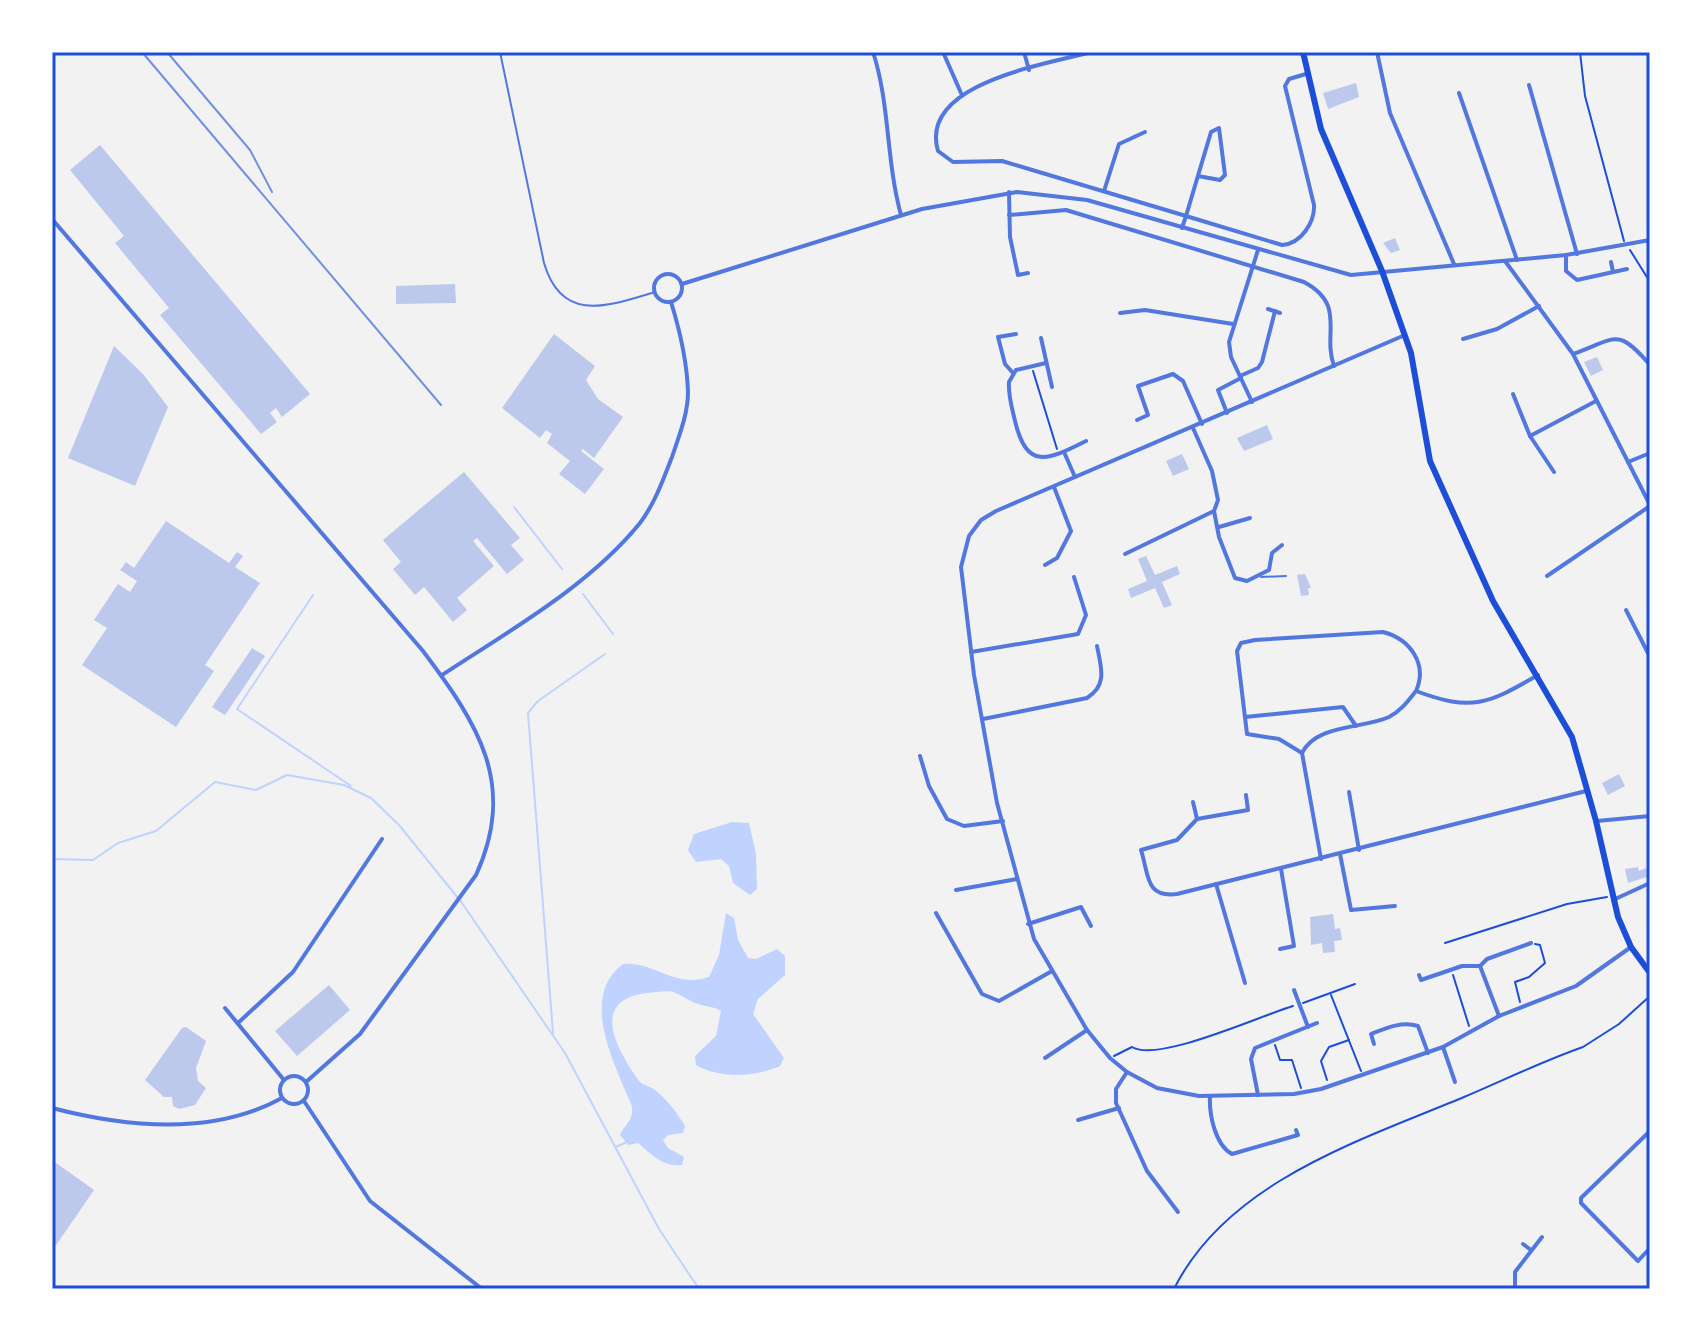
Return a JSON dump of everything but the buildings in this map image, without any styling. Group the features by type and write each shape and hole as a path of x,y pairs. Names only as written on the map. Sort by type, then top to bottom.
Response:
{"main road":[{"path":"1303,52 1322,131 1382,271 1405,335 1417,378 1430,461 1489,593 1565,720 1588,790 1612,898 1631,947 1650,973"}],"street":[{"path":"873,52 881,83 885,137 901,215"},
{"path":"943,52 962,94"},
{"path":"1024,52 1029,70"},
{"path":"1091,52 979,84 962,94 944,113 937,134 937,148 948,160 1002,161 1282,245 1297,239 1313,221 1314,205 1285,86 1289,79 1306,74"},
{"path":"1377,52 1390,113 1454,264"},
{"path":"1529,85 1577,254"},
{"path":"1459,93 1517,260"},
{"path":"1182,228 1211,132 1219,128 1225,175 1220,180 1198,176"},
{"path":"1104,191 1119,144 1145,132"},
{"path":"682,284 901,215 1009,192 1070,196 1340,274 1372,275 1382,271 1577,254 1627,247 1650,240"},
{"path":"1009,192 1010,237 1018,275 1028,273"},
{"path":"1009,215 1066,210 1304,282 1320,294 1332,316 1329,351 1334,366"},
{"path":"52,219 442,675 479,736 493,789 487,848 465,893 360,1034 326,1068 306,1082"},
{"path":"1252,402 1230,348 1233,324 1258,250"},
{"path":"1566,255 1566,270 1575,279 1627,269"},
{"path":"1505,261 1573,354 1650,506 1547,576"},
{"path":"1611,262 1613,272"},
{"path":"662,275 674,275 682,284 679,297 671,302 659,299 655,292 654,284 662,275"},
{"path":"442,675 554,600 640,523 656,498 682,428 688,394 685,362 671,302"},
{"path":"1463,339 1497,329 1539,306"},
{"path":"1227,413 1218,390 1260,366 1277,312 1268,309"},
{"path":"1120,313 1145,310 1233,324"},
{"path":"1013,373 1005,364 998,337 1016,334"},
{"path":"1405,335 987,514 964,546 961,567 971,652 1003,821 1028,924 1087,1030 1110,1058 1127,1072 1169,1092 1210,1096 1303,1092 1329,1087 1428,1053 1499,1016 1576,986 1631,947"},
{"path":"1041,338 1052,387"},
{"path":"1573,354 1619,338 1629,341 1650,365"},
{"path":"1013,373 1031,365 1046,363"},
{"path":"1013,373 1008,391 1024,449 1040,458 1062,453 1086,441"},
{"path":"1137,420 1148,415 1138,386 1173,374 1183,381 1202,424"},
{"path":"1513,394 1530,436 1554,472"},
{"path":"1530,436 1596,401"},
{"path":"1193,428 1212,471 1218,500 1214,511 1222,546 1235,578 1247,581 1260,576 1272,566 1272,553 1282,545"},
{"path":"1062,453 1075,477"},
{"path":"1628,462 1650,453"},
{"path":"1045,565 1057,558 1071,531 1054,487"},
{"path":"1125,554 1214,511"},
{"path":"1219,527 1250,518"},
{"path":"971,652 1078,634 1086,615 1074,577"},
{"path":"1626,610 1650,657"},
{"path":"1302,753 1316,738 1389,716 1416,691 1421,676 1420,662 1409,647 1389,633 1352,632 1250,641 1241,643 1237,651 1248,736 1279,739 1302,753 1321,859"},
{"path":"983,719 1087,698 1098,691 1101,683 1097,646"},
{"path":"1416,691 1454,704 1478,704 1538,675"},
{"path":"1244,717 1343,707 1356,726"},
{"path":"920,756 929,786 947,819 964,826 1003,821"},
{"path":"1246,795 1248,810 1197,819 1177,840 1141,850 1154,891 1160,895 1177,894 1588,790"},
{"path":"1349,792 1359,850"},
{"path":"1193,802 1197,819"},
{"path":"1596,821 1650,816"},
{"path":"238,1023 293,972 382,839"},
{"path":"1340,854 1351,910 1395,906"},
{"path":"1280,949 1294,946 1281,869"},
{"path":"956,890 1017,879"},
{"path":"1612,898 1650,883"},
{"path":"1216,884 1245,983"},
{"path":"1028,924 1081,907 1091,926"},
{"path":"936,913 982,994 989,1000 999,1001 1052,971"},
{"path":"936,927 942,923"},
{"path":"1419,975 1421,980 1451,969 1480,966 1487,959 1531,943"},
{"path":"1480,966 1499,1016"},
{"path":"1294,990 1308,1027"},
{"path":"225,1008 284,1080"},
{"path":"1258,1095 1252,1054 1258,1045 1317,1023"},
{"path":"1374,1044 1371,1034 1396,1025 1414,1024 1418,1026 1428,1053"},
{"path":"1045,1058 1087,1030"},
{"path":"1443,1047 1455,1082"},
{"path":"1127,1072 1116,1091 1119,1108 1149,1174 1178,1212"},
{"path":"52,1108 103,1120 171,1123 231,1117 282,1098 295,1105 304,1101 309,1092 306,1082 298,1076 284,1080 280,1088 282,1098"},
{"path":"1210,1096 1210,1112 1222,1147 1232,1154 1298,1135 1296,1130"},
{"path":"304,1101 370,1201 482,1289"},
{"path":"1078,1120 1119,1108"},
{"path":"1650,1131 1581,1198 1581,1203 1609,1234 1638,1261 1650,1248"},
{"path":"1515,1289 1515,1272 1542,1237"},
{"path":"1523,1244 1531,1250"}],"lane":[{"path":"500,52 544,263 554,289 568,301 588,306 655,292"},
{"path":"1260,576 1286,576"}],"path":[{"path":"1580,52 1585,96 1627,247 1650,282"},
{"path":"1031,365 1043,414 1062,453"},
{"path":"1445,943 1567,904 1612,898"},
{"path":"1520,1007 1515,982 1529,977 1545,963 1540,945 1531,943"},
{"path":"1451,969 1471,1031"},
{"path":"1110,1058 1132,1047 1149,1052 1228,1031 1355,984"},
{"path":"1331,994 1362,1076"},
{"path":"1174,1289 1196,1252 1219,1229 1299,1169 1583,1047 1619,1024 1650,996"},
{"path":"1273,1040 1280,1060 1292,1060 1303,1092"},
{"path":"1329,1087 1321,1061 1329,1047 1350,1040"}],"water":[{"path":"732,822 749,823 756,854 757,889 750,895 733,883 729,866 721,859 696,862 688,850 694,834"},
{"path":"726,913 734,918 738,940 748,958 756,959 777,949 785,956 785,975 758,999 753,1014 784,1058 780,1066 749,1074 705,1070 696,1065 695,1056 716,1036 721,1011 670,991 628,998 618,1006 613,1016 613,1028 622,1054 639,1080 662,1096 685,1126 683,1133 668,1135 663,1140 668,1148 684,1157 682,1165 669,1164 638,1143 628,1145 620,1135 632,1110 603,1025 604,991 623,964 645,966 686,980 709,977 719,955"}],"waterway":[{"path":"514,507 562,569"},
{"path":"583,594 613,634"},
{"path":"313,595 237,709 351,786"},
{"path":"553,1033 528,713 538,701 605,654"},
{"path":"52,859 93,860 118,843 156,831 215,782 256,790 287,775 344,785 371,798 399,825 462,903 565,1053 659,1229 699,1289"},
{"path":"615,1147 625,1143"}],"railway":[{"path":"142,52 441,405"},
{"path":"167,52 250,150 272,192"}]}
